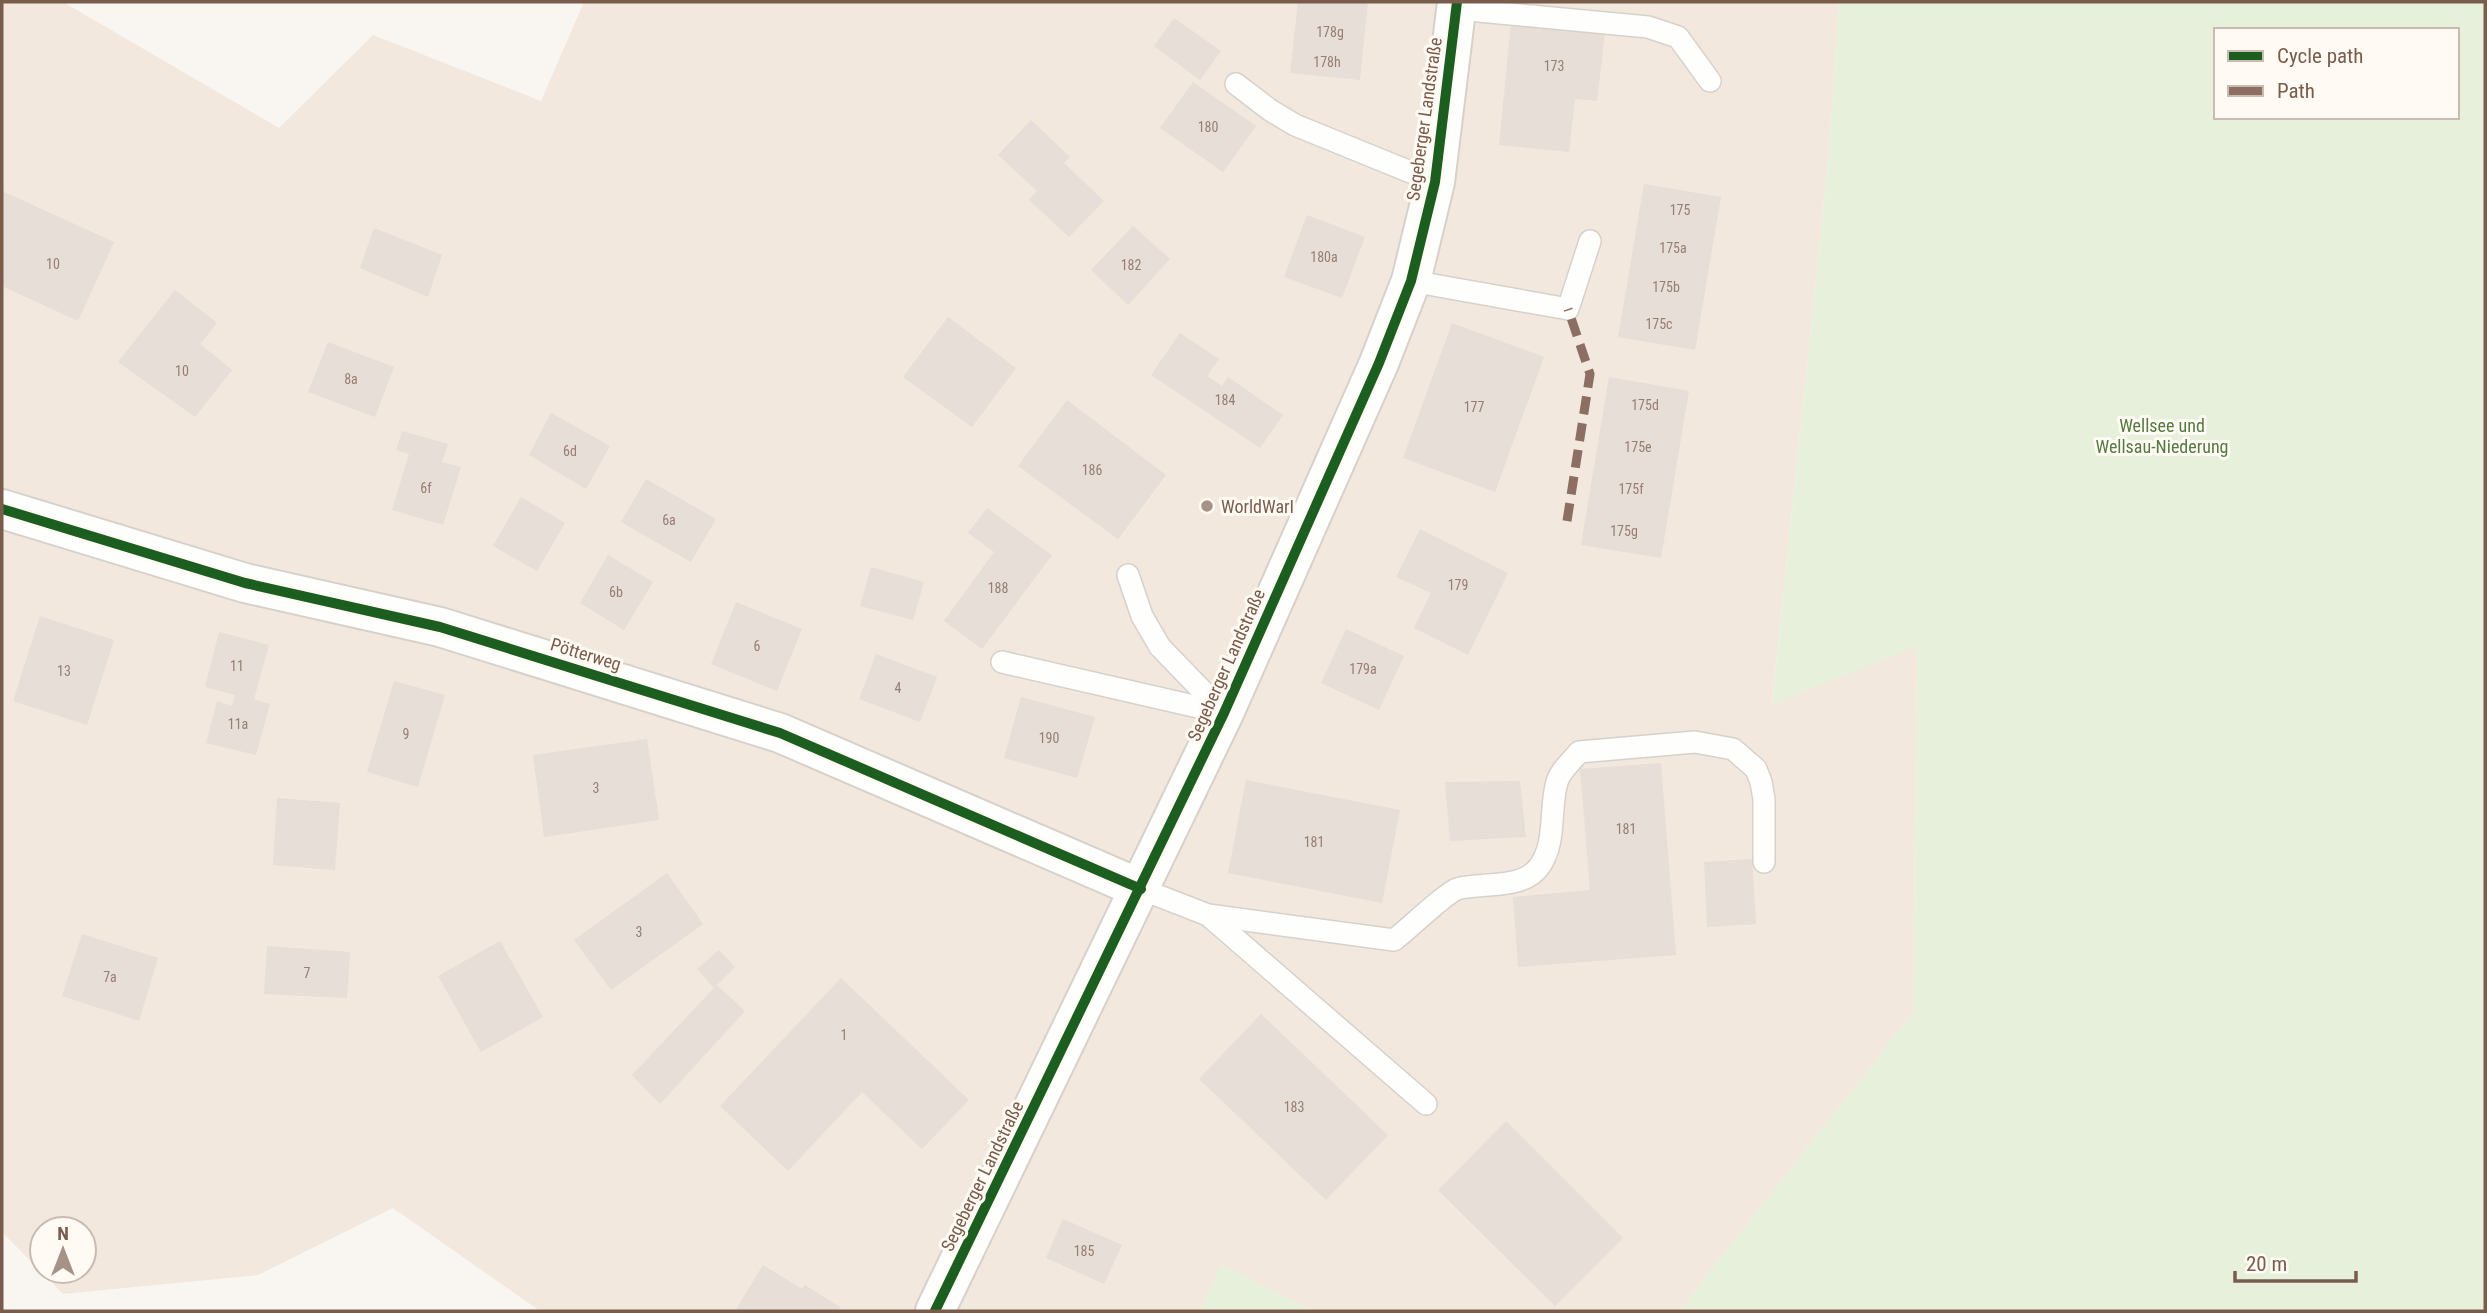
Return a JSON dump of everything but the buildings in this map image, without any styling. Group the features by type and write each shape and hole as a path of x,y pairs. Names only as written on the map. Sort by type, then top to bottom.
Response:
{"street":[{"name":"Segeberger Landstraße","path":"935,1311 1224,713 1379,363 1411,281 1435,182 1457,5"},
{"name":"Pötterweg","path":"2,509 245,583 440,627 780,733 1141,889"}],"lane":[{"path":"1457,5 1648,27 1678,37 1710,81"},
{"path":"1236,84 1295,125 1435,182"},
{"path":"1411,281 1568,309 1590,241"},
{"path":"1128,575 1142,616 1160,647 1224,713"},
{"path":"1002,662 1224,713"},
{"path":"1141,889 1208,915 1394,940 1455,890 1511,882 1528,876 1539,867 1553,824 1556,784 1559,776 1579,752 1695,742 1733,749 1756,769 1765,799 1764,862"},
{"path":"1208,915 1426,1104"}],"shaded area":[{"path":"2,2 63,2 279,128 373,35 541,101 584,2 1839,2 1829,152 1772,704 1917,645 1913,1013 1679,1311 1312,1311 1222,1265 1200,1311 540,1311 393,1208 258,1275 63,1294 54,1285 98,1285 98,1215 28,1215 28,1258 2,1232"}],"green space":[{"name":"Wellsee und Wellsau-Niederung","path":"1839,2 2485,2 2485,1311 1679,1311 1913,1013 1917,646 1772,705 1829,152"},
{"path":"1221,1264 1312,1311 1200,1311"}],"marked path":[{"path":"1567,521 1590,374 1568,309"}],"cycle path":[{"path":"935,1311 1224,713 1379,363 1411,281 1435,182 1457,2"},
{"path":"2,509 245,583 440,627 780,733 1141,889"}],"place":[{"name":"WorldWarI","path":"1207,506"}]}
